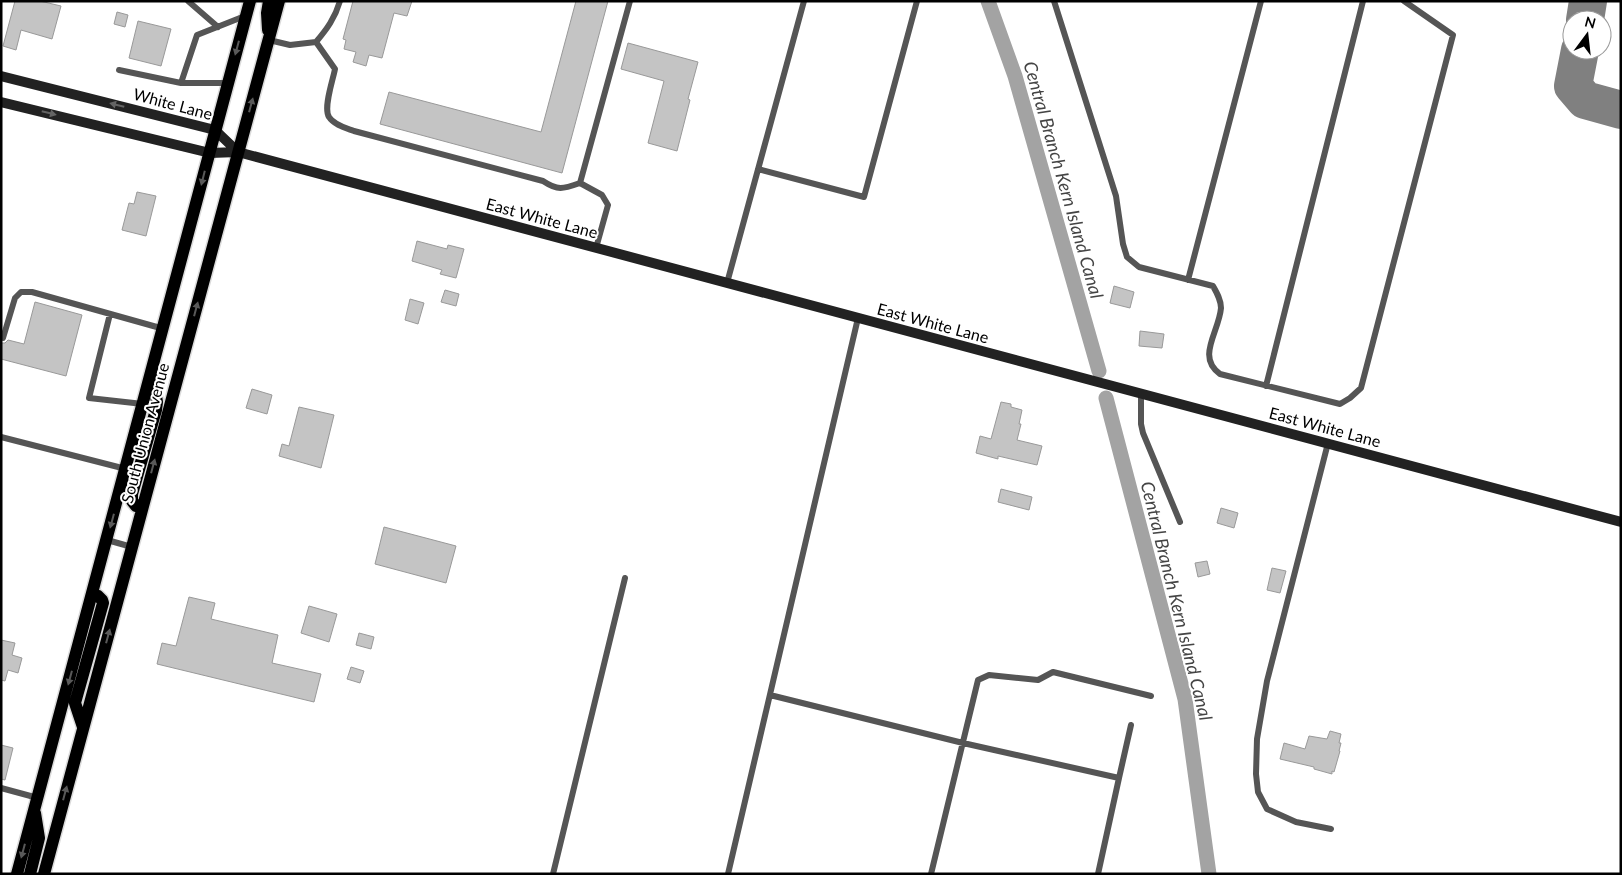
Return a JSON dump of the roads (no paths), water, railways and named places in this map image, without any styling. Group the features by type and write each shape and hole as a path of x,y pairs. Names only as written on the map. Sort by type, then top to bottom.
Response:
{"main road":[{"name":"South Union Avenue","path":"17,874 144,404 250,1"},
{"path":"269,1 267,13 269,40"},
{"name":"South Union Avenue","path":"44,874 280,1"},
{"path":"142,507 136,506 132,502 132,494 156,410 157,402 152,374"},
{"path":"83,727 76,703 103,603 98,596 93,595"},
{"path":"30,874 40,833 36,804"}],"street":[{"name":"White Lane","path":"1,76 215,130 238,152"},
{"path":"1,102 210,153 238,152"},
{"name":"East White Lane","path":"238,152 1621,522"}],"lane":[{"path":"188,1 218,27"},
{"path":"269,40 290,45 316,42 328,29 336,16 340,1"},
{"path":"580,183 630,1"},
{"path":"727,283 804,1"},
{"path":"758,169 864,197 917,1"},
{"path":"1054,1 1116,196 1123,244 1127,257 1139,267 1212,286 1219,297 1221,308 1208,358 1211,368 1220,374 1340,404 1361,388 1453,35 1404,1"},
{"path":"1188,280 1261,1"},
{"path":"1266,386 1363,1"},
{"path":"181,83 197,35 246,16"},
{"path":"316,42 335,69 326,108 329,117 337,124 354,131 543,181 557,189 580,183 602,195 608,205 596,248"},
{"path":"119,70 181,83 227,84"},
{"path":"3,338 15,298 21,292 32,292 164,329"},
{"path":"110,314 88,398 144,404"},
{"path":"728,874 858,318"},
{"path":"1140,394 1141,424 1144,434 1180,522"},
{"path":"1,437 126,469"},
{"path":"1328,443 1267,681 1257,739 1256,774 1258,792 1267,809 1296,822 1331,829"},
{"path":"107,540 132,547"},
{"path":"553,874 625,578"},
{"path":"931,874 978,680 990,675 1038,680 1053,672 1151,696"},
{"path":"770,695 964,743 1120,778"},
{"path":"1098,874 1131,724"},
{"path":"1,788 36,804"}],"waterway":[{"name":"Central Branch Kern Island Canal","path":"988,1 1015,76 1099,371"},
{"name":"Central Branch Kern Island Canal","path":"1106,398 1185,699 1209,874"}]}
